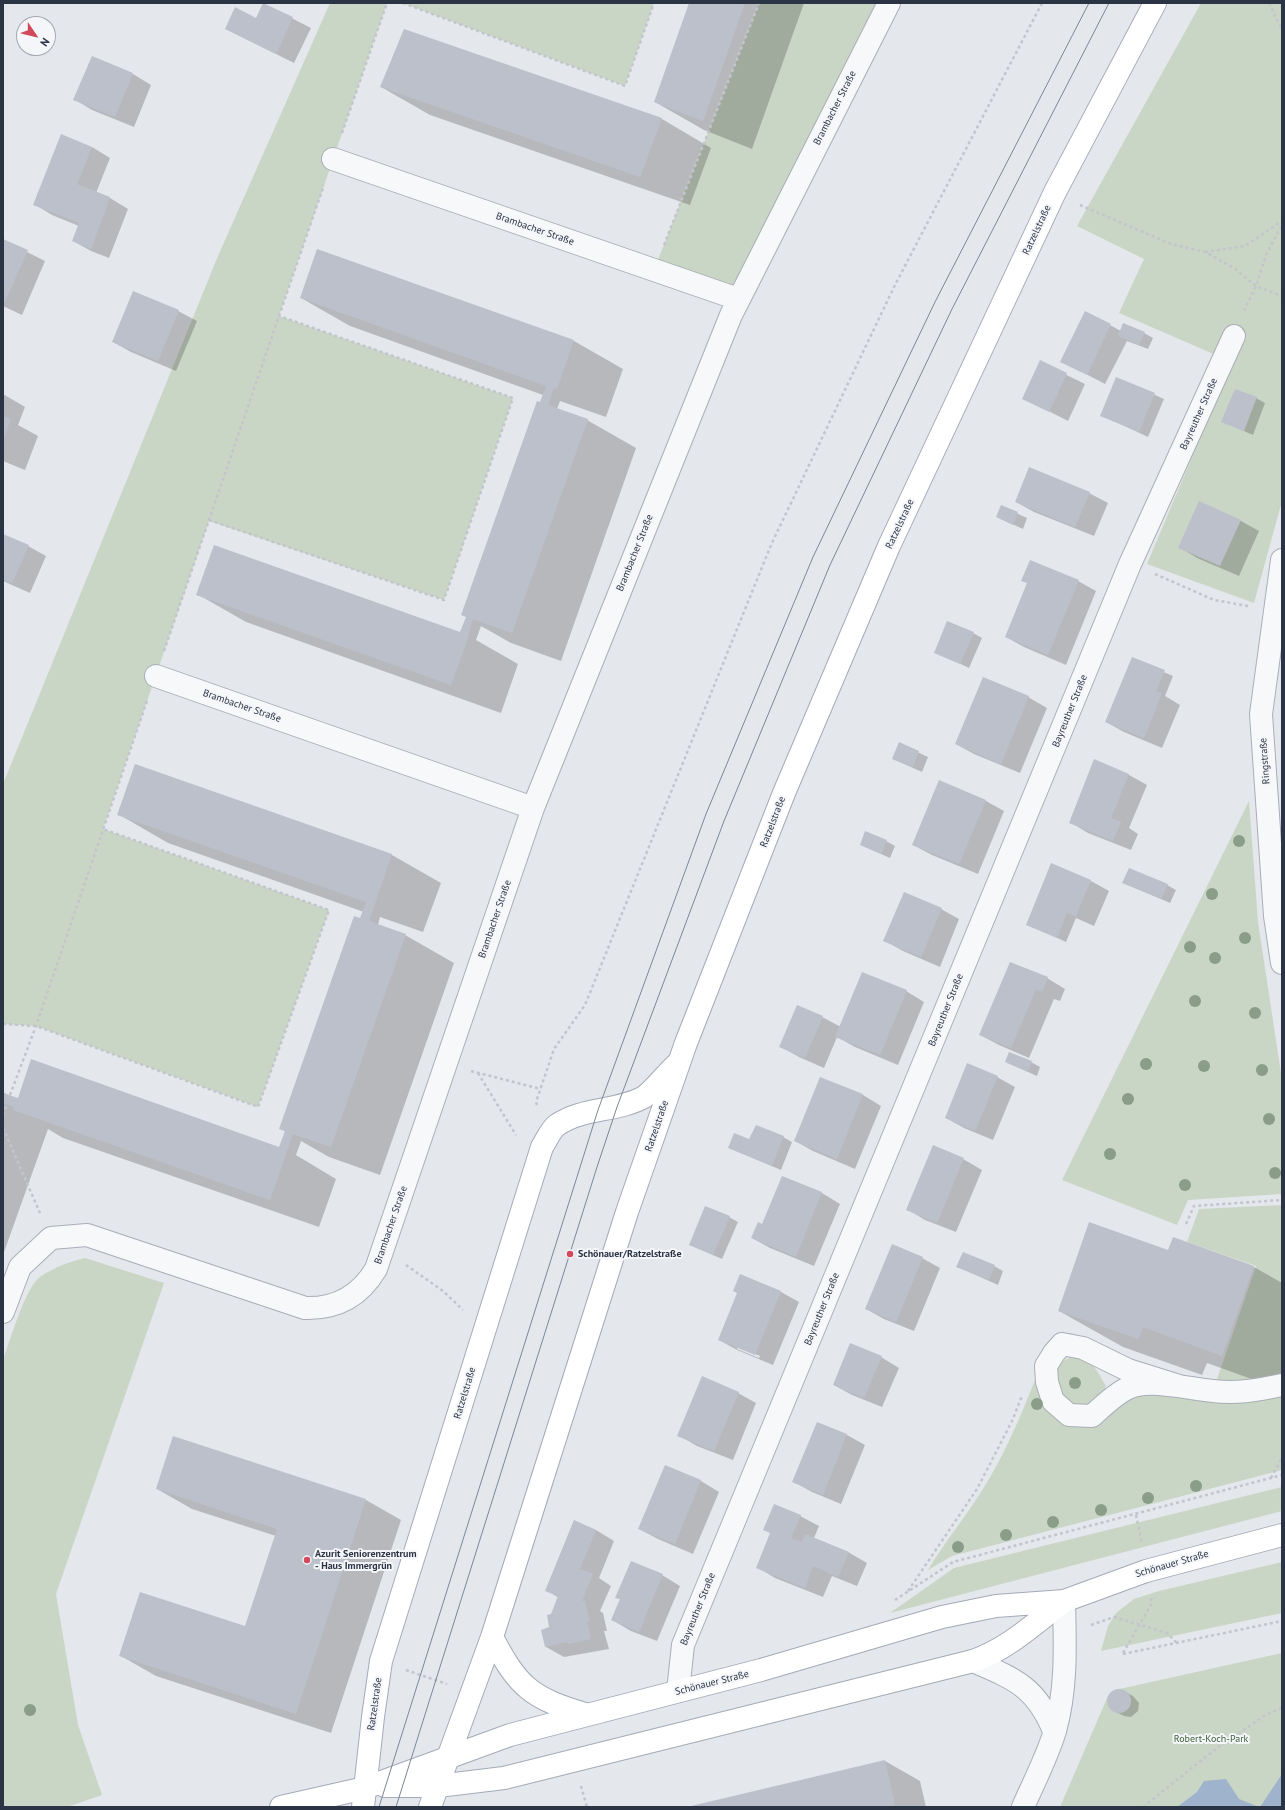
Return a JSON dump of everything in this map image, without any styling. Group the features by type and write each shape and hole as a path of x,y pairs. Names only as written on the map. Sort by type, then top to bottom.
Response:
{"main road":[{"name":"Ratzelstraße","path":"430,1807 492,1637 627,1212 680,1060 784,793 889,546 1055,192 1155,3"},
{"name":"Ratzelstraße","path":"364,1797 372,1717 381,1661 542,1147 556,1125 577,1115 617,1107 645,1096 680,1060"},
{"name":"Schönauer Straße","path":"364,1797 448,1757 510,1735 585,1714 761,1670 942,1617 996,1606 1064,1601 1146,1571 1282,1534"},
{"name":"Schönauer Straße","path":"281,1807 504,1778 973,1661 991,1655 1017,1638 1064,1601"},
{"path":"492,1637 514,1675 527,1689 548,1702 585,1714"}],"street":[{"name":"Brambacher Straße","path":"51,1238 87,1235 305,1308 322,1308 346,1299 369,1281 376,1269 533,808 738,299 889,3"},
{"name":"Brambacher Straße","path":"333,159 738,299"},
{"name":"Bayreuther Straße","path":"678,1691 683,1645 1130,564 1234,336"},
{"name":"Ringstraße","path":"1282,560 1262,714 1275,916 1282,963"},
{"name":"Brambacher Straße","path":"156,676 533,808"},
{"path":"3,1312 20,1267 51,1238"},
{"path":"1179,1386 1128,1370 1082,1348 1062,1344 1046,1366 1053,1401 1069,1415 1092,1416 1110,1400 1128,1388 1151,1384 1213,1391 1246,1392 1282,1385"},
{"path":"1024,1807 1054,1731 1062,1699 1065,1670 1064,1601"},
{"path":"973,1661 1019,1682 1035,1696 1046,1712 1054,1731"}],"path":[{"path":"10,1095 36,1026 387,3"},
{"path":"403,3 625,86 654,3"},
{"path":"654,270 758,3"},
{"path":"542,1147 536,1102 554,1049 585,1005 771,545 894,287 1042,3"},
{"path":"1269,3 1282,30"},
{"path":"1055,192 1082,207 1170,244 1204,252 1234,268 1256,286 1282,296"},
{"path":"1204,252 1245,246 1282,221"},
{"path":"1256,286 1266,255 1282,225"},
{"path":"209,520 444,600 513,398 279,316"},
{"path":"1130,564 1214,600 1250,606"},
{"path":"3,1024 36,1026 258,1107 329,910 103,829"},
{"path":"446,1063 541,1089"},
{"path":"478,1072 516,1135 542,1147"},
{"path":"3,1115 7,1104"},
{"path":"3,1128 51,1238"},
{"path":"1186,1224 1194,1206 1282,1200"},
{"path":"383,1248 443,1291 484,1330"},
{"path":"906,1593 977,1489 1012,1421 1025,1389"},
{"path":"1271,1478 1282,1458"},
{"path":"894,1602 953,1562 1282,1475"},
{"path":"1123,1654 1282,1621"},
{"path":"381,1661 472,1693"},
{"path":"1143,1807 1217,1748 1267,1714 1282,1708"}],"green space":[{"path":"330,3 387,3 279,316 513,398 444,600 209,521 103,829 329,910 258,1107 36,1026 3,1024 3,784 218,256"},
{"path":"403,3 654,3 625,86"},
{"path":"759,3 889,3 738,299 654,270"},
{"path":"1201,3 1282,3 1282,501 1254,603 1147,564 1232,362 1119,313 1144,259 1077,226"},
{"path":"1249,801 1258,922 1282,1080 1282,1194 1188,1200 1177,1225 1062,1180"},
{"path":"1282,1205 1282,1377 1256,1381 1216,1382 1256,1266 1187,1242 1199,1209"},
{"path":"85,1258 164,1283 56,1594 78,1725 102,1795 67,1807 3,1807 3,1360 24,1303 34,1283 45,1273 67,1263"},
{"path":"1072,1357 1085,1360 1093,1366 1106,1386 1101,1396 1095,1402 1077,1409 1055,1393 1056,1370 1061,1362"},
{"path":"1035,1380 1050,1413 1073,1427 1092,1422 1137,1393 1282,1395 1282,1470 952,1556 928,1570 997,1466 1011,1438"},
{"path":"1282,1487 1282,1511 890,1613 954,1568"},
{"path":"1282,1562 1282,1613 1101,1651 1108,1626 1116,1613 1134,1599 1159,1591"},
{"name":"Robert-Koch-Park","path":"1282,1653 1282,1807 1060,1807 1108,1696 1115,1690"}],"water":[{"path":"1282,1774 1282,1807 1260,1807"},
{"path":"1226,1779 1239,1799 1259,1807 1177,1807 1197,1792 1204,1781"}],"building":[{"path":"263,3 293,17 276,54 225,29 235,7 256,18"},
{"path":"689,3 745,3 703,121 654,102"},
{"path":"404,29 662,118 640,177 380,87"},
{"path":"92,56 133,73 115,117 73,100"},
{"path":"61,134 92,147 77,184 110,197 91,249 72,241 79,223 33,205"},
{"path":"3,239 28,250 3,306"},
{"path":"317,249 574,340 557,389 554,388 548,405 588,419 512,633 473,619 469,635 451,685 196,595 214,545 460,632 466,617 461,615 537,401 540,402 546,386 300,298"},
{"path":"133,291 179,310 158,361 112,342"},
{"path":"1085,311 1111,324 1087,375 1060,362"},
{"path":"1123,323 1145,332 1139,345 1118,336"},
{"path":"1040,360 1067,373 1049,412 1022,399"},
{"path":"1116,377 1155,393 1139,432 1100,416"},
{"path":"1235,389 1257,397 1244,431 1221,422"},
{"path":"3,416 11,419 3,440"},
{"path":"1029,467 1090,492 1075,527 1015,502"},
{"path":"1199,501 1241,520 1220,566 1178,548"},
{"path":"1001,505 1018,512 1013,525 996,517"},
{"path":"3,534 29,545 12,583 3,580"},
{"path":"1030,560 1079,580 1048,655 1005,637 1027,583 1021,581"},
{"path":"947,621 974,632 960,664 934,653"},
{"path":"1132,657 1165,670 1156,691 1162,693 1144,738 1105,722"},
{"path":"983,677 1029,696 1001,764 955,744"},
{"path":"899,742 919,751 913,767 892,759"},
{"path":"1094,759 1129,774 1111,818 1121,822 1113,841 1069,823"},
{"path":"135,764 392,854 369,921 406,934 331,1147 293,1134 270,1200 13,1110 14,1107 3,1103 3,1093 18,1098 31,1059 279,1147 285,1131 279,1129 354,916 360,918 366,902 117,815"},
{"path":"939,780 986,800 959,864 912,845"},
{"path":"865,831 887,840 881,854 860,845"},
{"path":"1051,863 1091,880 1076,916 1067,913 1057,938 1026,925"},
{"path":"1129,868 1168,884 1161,899 1122,883"},
{"path":"904,892 942,908 921,957 883,941"},
{"path":"1010,962 1048,977 1042,992 1036,989 1011,1048 979,1035"},
{"path":"862,972 907,990 880,1055 835,1037"},
{"path":"797,1005 823,1016 805,1058 779,1047"},
{"path":"1009,1052 1032,1061 1028,1072 1005,1062"},
{"path":"967,1063 998,1076 975,1131 945,1118"},
{"path":"820,1077 863,1094 837,1159 794,1141"},
{"path":"756,1125 784,1136 772,1166 728,1148 734,1133 749,1139"},
{"path":"933,1145 964,1158 937,1223 906,1210"},
{"path":"782,1176 822,1192 796,1257 751,1238 758,1222 762,1224"},
{"path":"705,1206 730,1216 713,1255 689,1245"},
{"path":"1089,1222 1168,1250 1173,1237 1254,1266 1222,1356 1143,1327 1138,1339 1058,1311"},
{"path":"892,1244 923,1257 896,1322 865,1309"},
{"path":"963,1252 995,1265 989,1280 956,1267"},
{"path":"740,1274 781,1291 755,1355 718,1340 737,1293 733,1291"},
{"path":"850,1343 882,1356 864,1398 833,1385"},
{"path":"702,1376 739,1392 714,1451 677,1436"},
{"path":"817,1422 847,1434 823,1495 792,1482"},
{"name":"Azurit Seniorenzentrum - Haus Immergrün","path":"173,1436 366,1499 296,1714 119,1656 140,1592 245,1626 277,1529 156,1489"},
{"path":"665,1465 701,1480 675,1544 638,1529"},
{"path":"774,1504 801,1515 791,1538 802,1542 805,1534 849,1552 838,1577 813,1566 805,1588 756,1568 770,1533 763,1530"},
{"path":"574,1520 596,1530 580,1569 593,1574 582,1601 585,1601 590,1621 587,1621 591,1639 545,1647 541,1630 549,1627 547,1615 551,1614 558,1596 545,1591"},
{"path":"631,1561 663,1574 639,1632 611,1620 620,1599 615,1598"},
{"path":"1119,1689 1127,1693 1131,1701 1127,1709 1119,1713 1111,1709 1107,1701 1111,1693"},
{"path":"885,1760 895,1805 887,1807 687,1807"}],"tram line":[{"path":"379,1807 598,1110 706,814 813,557 935,302 1089,3"},
{"path":"396,1807 597,1167 617,1107 724,821 830,565 952,309 1109,3"}],"place":[{"name":"Schönauer/Ratzelstraße","path":"570,1254"},
{"name":"Azurit Seniorenzentrum - Haus Immergrün","path":"307,1560"}]}
